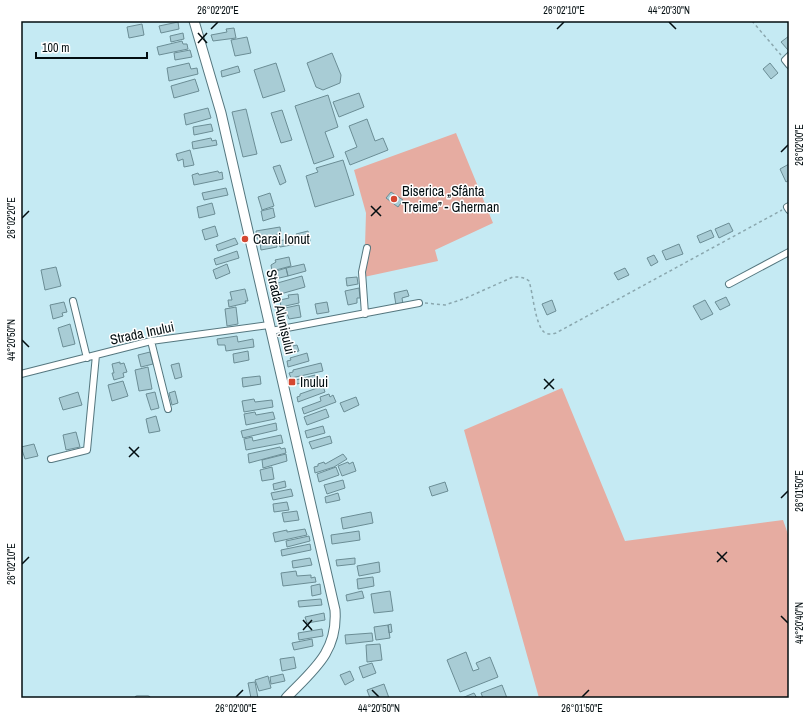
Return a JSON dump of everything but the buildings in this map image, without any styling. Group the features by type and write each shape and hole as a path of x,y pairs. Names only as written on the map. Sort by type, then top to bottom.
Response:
{"main road":[{"name":"Strada Alunișului","path":"194,21 221,113 335,610 335,630 330,646 316,666 286,698"}],"street":[{"path":"365,314 362,272 367,248"},
{"path":"729,284 789,252"},
{"path":"73,301 88,358"},
{"name":"Strada Inului","path":"21,374 151,341 270,328 365,314 419,303"},
{"path":"151,341 168,409"},
{"path":"51,459 88,450 96,355"}],"lane":[{"path":"137,698 148,698"}],"path":[{"path":"752,21 788,60"},
{"path":"419,303 445,305 466,298 513,277 521,277 529,281 537,317 544,331 548,334 556,333 788,208"}],"shaded area":[{"path":"456,133 493,223 435,250 438,261 364,277 363,273 370,247 365,246 366,213 354,170"},
{"path":"562,388 625,541 783,520 789,537 789,698 539,698 464,430"}],"place":[{"name":"Biserica „Sfânta Treime” - Gherman","path":"394,199"},
{"name":"Carai Ionut","path":"245,239"},
{"name":"Inului","path":"292,382"}]}
